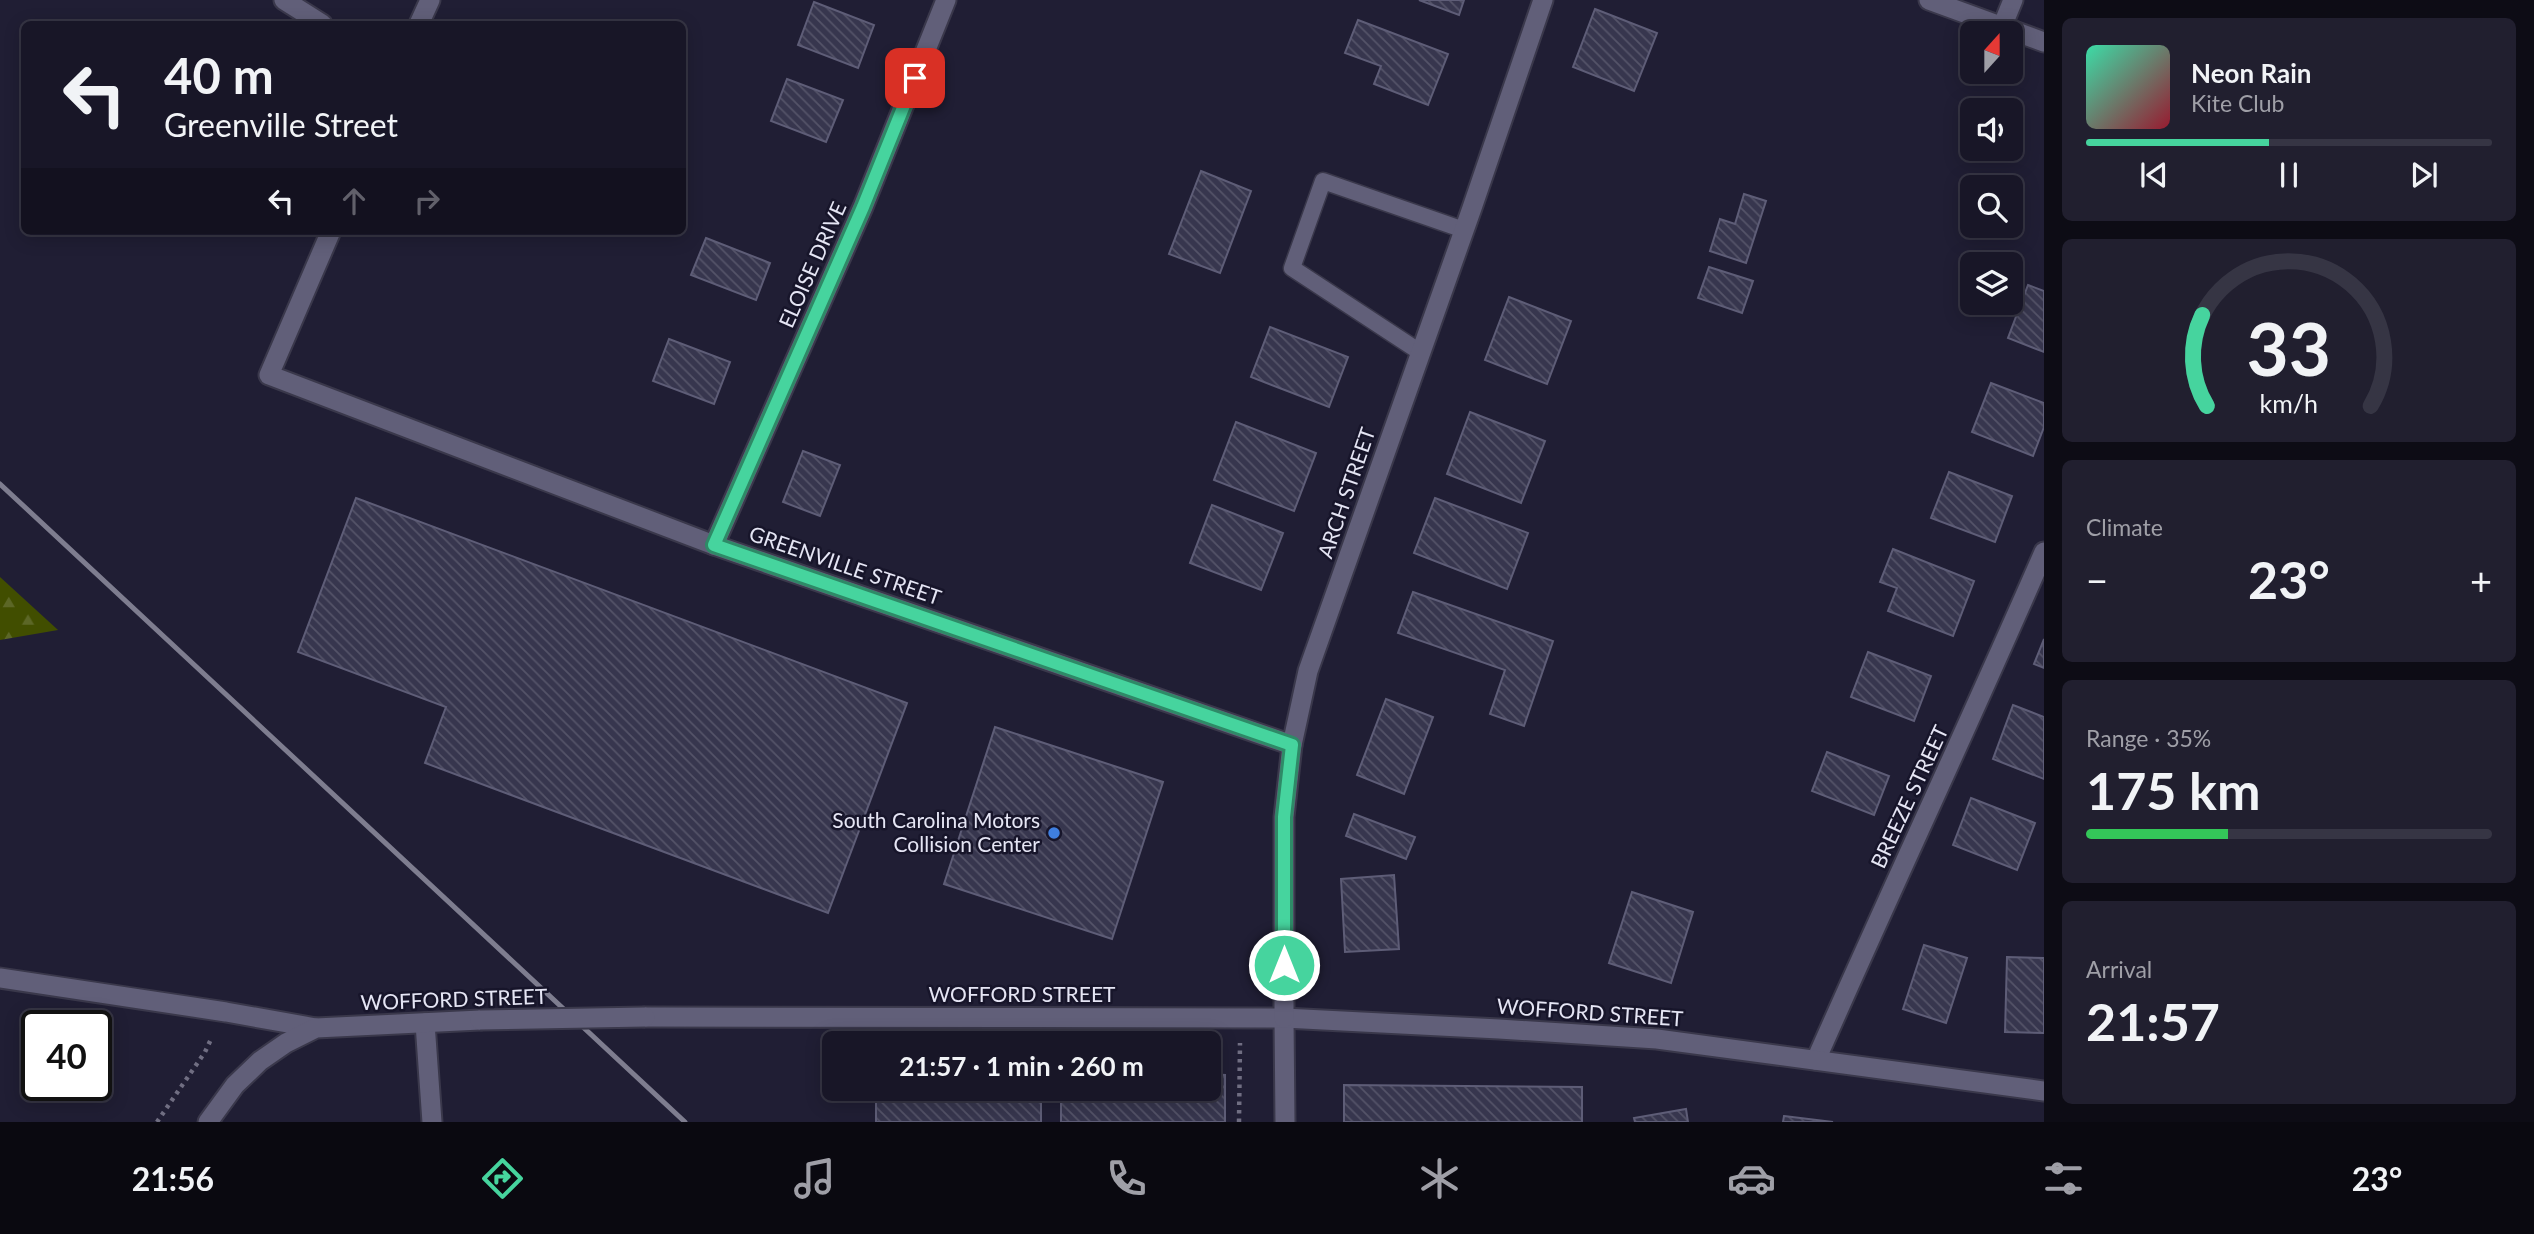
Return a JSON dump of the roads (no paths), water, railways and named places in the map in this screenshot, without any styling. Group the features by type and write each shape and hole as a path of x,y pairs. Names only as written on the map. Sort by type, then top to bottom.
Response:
{"street":[{"path":"284,0 318,21"},
{"path":"420,21 430,0"},
{"name":"ELOISE DRIVE","path":"714,545 863,207 946,0"},
{"name":"ARCH STREET","path":"1285,1122 1284,817 1292,745 1308,671 1542,0"},
{"path":"1929,0 1986,21"},
{"path":"2004,21 2013,0"},
{"path":"2023,34 2044,42"},
{"name":"GREENVILLE STREET","path":"329,235 270,375 714,545 1292,745"},
{"name":"BREEZE STREET","path":"1816,1060 1866,945 1963,738 2044,552"},
{"name":"WOFFORD STREET","path":"0,978 316,1028 480,1020 645,1017 1284,1018 1657,1040 2044,1091"},
{"path":"425,1023 432,1122"},
{"path":"208,1122 235,1085 260,1061 286,1043 316,1028"}],"lane":[{"path":"1420,352 1292,268 1323,181 1464,230"}],"railway":[{"path":"0,484 685,1122"}],"place":[{"name":"South Carolina Motors Collision Center","path":"1054,833"}]}
